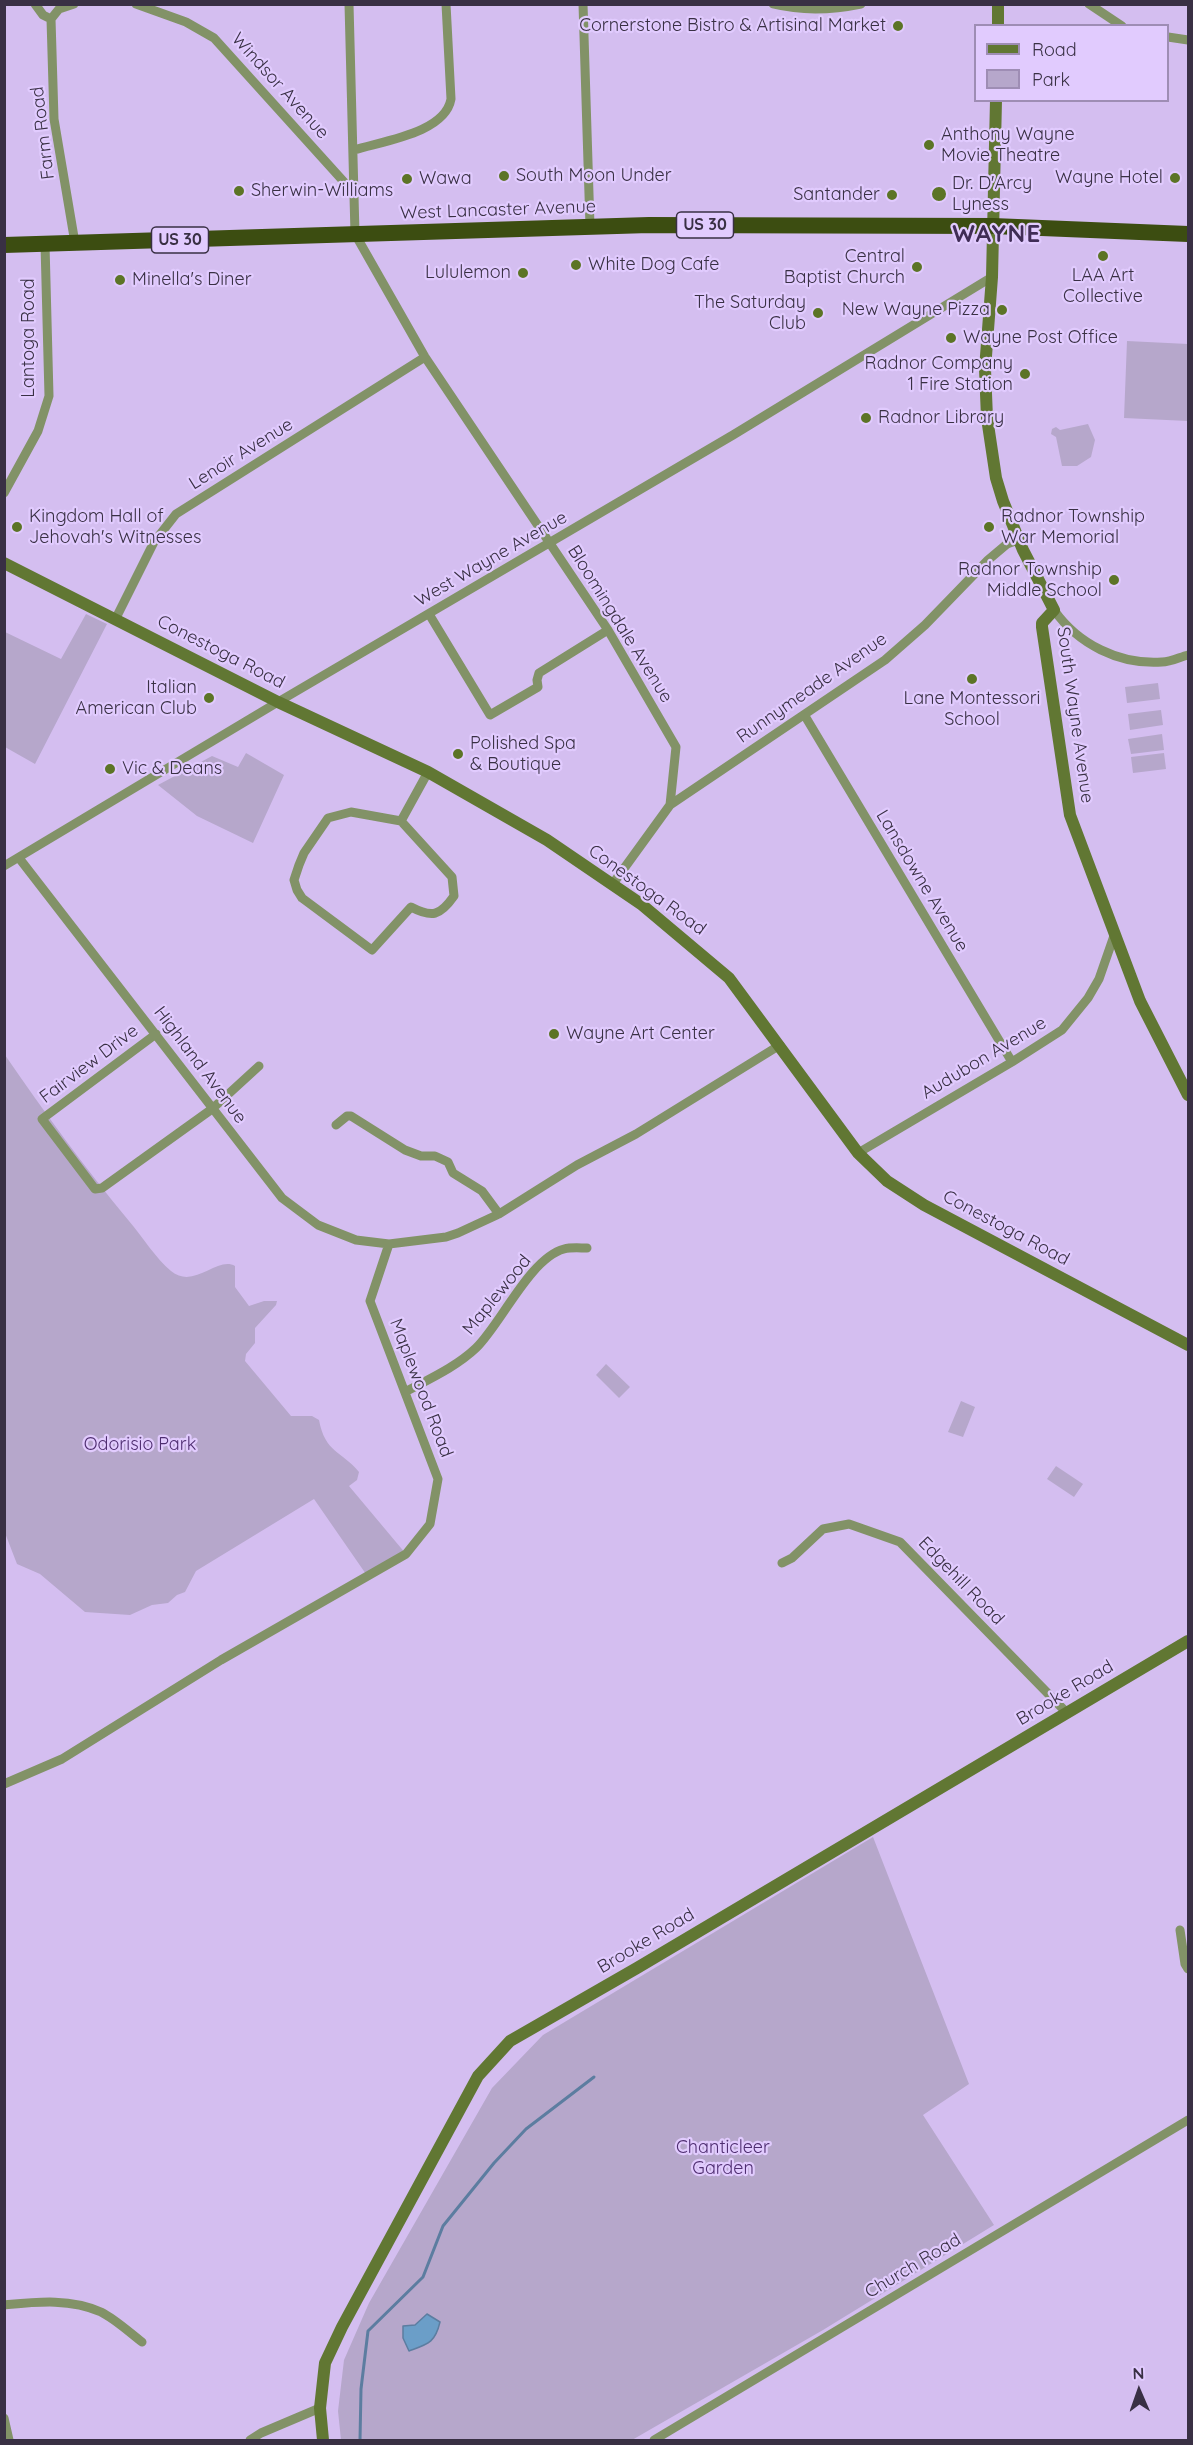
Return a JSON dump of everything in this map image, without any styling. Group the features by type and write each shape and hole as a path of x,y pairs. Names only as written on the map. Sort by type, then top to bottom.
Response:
{"highway":[{"name":"West Lancaster Avenue","path":"4,245 590,226 993,226"},
{"name":"US 30","path":"993,226 1188,234"}],"main road":[{"path":"998,4 998,24"},
{"name":"South Wayne Avenue","path":"996,102 992,277 985,369 987,418 996,478 1018,540 1054,610 1042,622 1042,627 1067,797 1076,830 1140,1001 1188,1095"},
{"name":"Conestoga Road","path":"4,563 278,702 428,772 547,840 641,904 717,966 780,1045 858,1153 887,1181 916,1200 1188,1345"},
{"name":"Brooke Road","path":"323,2440 320,2408 325,2363 342,2327 478,2076 510,2041 638,1968 1188,1641"}],"street":[{"path":"35,4 43,15 51,19 59,9 74,4"},
{"name":"Windsor Avenue","path":"136,4 186,22 214,38 354,193"},
{"path":"349,4 355,234"},
{"path":"354,150 435,123 449,108 451,99 446,4"},
{"path":"583,4 590,226"},
{"path":"773,4 796,9 820,9 861,4"},
{"path":"1089,4 1119,24"},
{"name":"Farm Road","path":"51,19 54,119 75,243"},
{"path":"1169,37 1188,40"},
{"name":"Bloomingdale Avenue","path":"355,234 425,357 608,630 676,747 670,805"},
{"name":"Lantoga Road","path":"4,493 38,431 49,396 45,244"},
{"name":"West Wayne Avenue","path":"4,866 743,429 992,277"},
{"name":"Lenoir Avenue","path":"116,618 154,542 176,514 425,357"},
{"name":"Runnymeade Avenue","path":"670,805 885,660 925,625 988,560 1007,544 1018,540"},
{"path":"1054,610 1072,631 1105,652 1135,661 1156,662 1188,655"},
{"path":"429,614 490,715 538,687 539,673 608,630"},
{"name":"Lansdowne Avenue","path":"805,716 1012,1062"},
{"path":"401,821 428,772"},
{"path":"612,885 670,805"},
{"path":"351,812 401,821 452,877 454,896 435,915 428,915 411,907 372,950 302,898 294,880 304,853 328,818 351,812"},
{"name":"Highland Avenue","path":"19,858 282,1198 318,1226 356,1240 389,1244"},
{"name":"Audubon Avenue","path":"858,1153 1062,1030 1099,979 1115,933"},
{"name":"Fairview Drive","path":"156,1034 42,1119 94,1189 102,1188 212,1109"},
{"path":"389,1244 446,1237 499,1214 577,1165 636,1134 780,1045"},
{"path":"212,1109 259,1066"},
{"path":"336,1125 347,1116 351,1116 405,1150 421,1156 435,1156 448,1162 453,1173 482,1191 499,1214"},
{"name":"Maplewood Road","path":"4,1785 62,1759 221,1660 406,1554 430,1524 438,1479 370,1301 389,1244"},
{"name":"Maplewood","path":"405,1392 459,1362 473,1351 485,1339 528,1277 545,1262 563,1249 587,1248"},
{"name":"Edgehill Road","path":"783,1563 792,1558 823,1529 849,1524 900,1542 1067,1713"},
{"path":"1180,1930 1185,1964 1188,1969"},
{"name":"Church Road","path":"654,2440 1188,2120"},
{"path":"4,2306 47,2301 68,2303 101,2312 142,2342"},
{"path":"250,2440 320,2408"},
{"path":"4,2418 9,2440"}],"green space":[{"path":"1127,341 1188,344 1188,421 1124,418"},
{"path":"1088,424 1095,440 1091,457 1077,466 1062,466 1056,437 1051,434 1052,429 1056,427 1060,430"},
{"path":"86,614 107,624 35,764 5,747 5,632 61,659"},
{"path":"1158,683 1160,699 1127,703 1125,687"},
{"path":"1161,710 1163,725 1130,730 1128,714"},
{"path":"1162,734 1164,750 1131,754 1128,739"},
{"path":"246,753 284,775 253,843 197,816 158,785 212,756 238,767"},
{"path":"1164,753 1166,769 1133,773 1131,757"},
{"name":"Odorisio Park","path":"5,1055 81,1160 165,1266 180,1276 188,1277 221,1265 235,1266 235,1287 249,1306 264,1301 277,1301 255,1328 255,1343 246,1354 245,1361 291,1416 312,1416 319,1420 325,1439 359,1472 357,1480 349,1486 406,1554 368,1577 314,1499 196,1571 185,1592 177,1595 168,1603 152,1605 130,1615 85,1612 40,1574 17,1564 5,1533"},
{"path":"606,1364 630,1387 619,1398 596,1375"},
{"path":"961,1401 975,1407 963,1437 948,1432"},
{"path":"1056,1466 1083,1484 1074,1497 1047,1479"},
{"name":"Chanticleer Garden","path":"873,1837 969,2084 923,2115 994,2225 823,2330 632,2440 341,2440 338,2411 344,2360 369,2303 492,2088 543,2035"}],"water":[{"path":"427,2314 440,2322 436,2334 430,2342 409,2351 403,2338 403,2326 415,2325"}],"waterway":[{"path":"360,2440 361,2389 368,2331 423,2277 443,2226 494,2163 526,2129 594,2077"}],"place":[{"name":"Cornerstone Bistro & Artisinal Market","path":"898,26"},
{"name":"Anthony Wayne Movie Theatre","path":"929,145"},
{"name":"South Moon Under","path":"504,176"},
{"name":"Wayne Hotel","path":"1175,178"},
{"name":"Wawa","path":"407,179"},
{"name":"Sherwin-Williams","path":"239,191"},
{"name":"Dr. D'Arcy Lyness","path":"939,194"},
{"name":"Santander","path":"892,195"},
{"name":"LAA Art Collective","path":"1103,256"},
{"name":"White Dog Cafe","path":"576,265"},
{"name":"Central Baptist Church","path":"917,267"},
{"name":"Lululemon","path":"523,273"},
{"name":"Minella's Diner","path":"120,280"},
{"name":"New Wayne Pizza","path":"1002,310"},
{"name":"The Saturday Club","path":"818,313"},
{"name":"Wayne Post Office","path":"951,338"},
{"name":"Radnor Company 1 Fire Station","path":"1025,374"},
{"name":"Radnor Library","path":"866,418"},
{"name":"Kingdom Hall of Jehovah's Witnesses","path":"17,527"},
{"name":"Radnor Township War Memorial","path":"989,527"},
{"name":"Radnor Township Middle School","path":"1114,580"},
{"name":"Lane Montessori School","path":"972,679"},
{"name":"Italian American Club","path":"209,698"},
{"name":"Polished Spa & Boutique","path":"458,754"},
{"name":"Vic & Deans","path":"110,769"},
{"name":"Wayne Art Center","path":"554,1034"}],"district":[{"name":"WAYNE","path":"997,235"}]}
